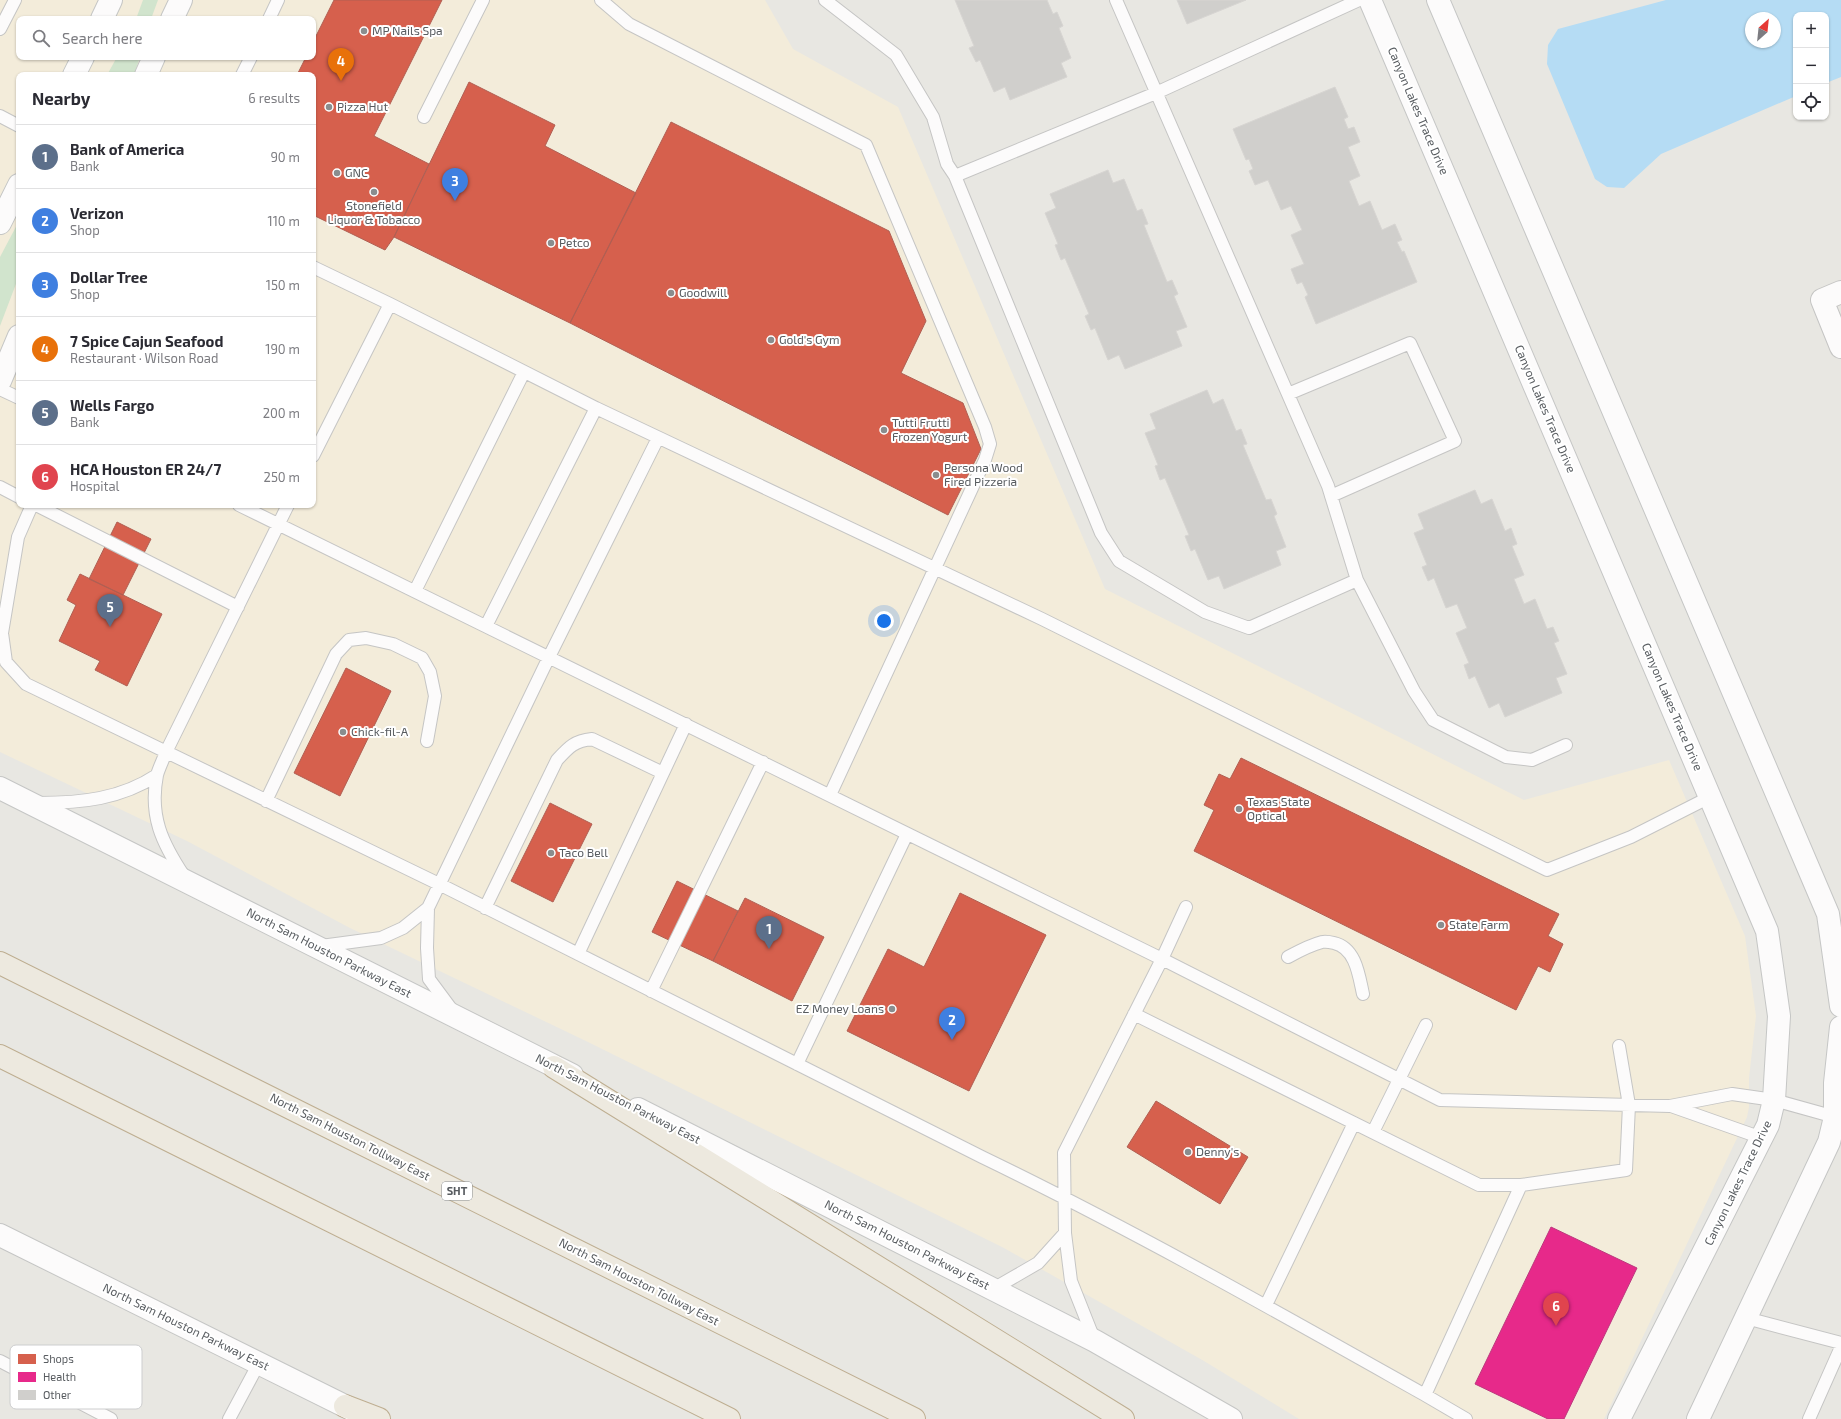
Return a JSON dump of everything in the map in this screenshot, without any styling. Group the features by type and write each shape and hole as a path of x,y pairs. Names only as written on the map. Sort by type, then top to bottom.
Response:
{"highway":[{"name":"North Sam Houston Tollway East","path":"0,963 914,1419"},
{"path":"0,1056 729,1419"},
{"path":"554,1067 1123,1419"},
{"path":"345,1406 379,1419"}],"street":[{"path":"104,16 112,0"},
{"path":"173,16 181,0"},
{"name":"Canyon Lakes Trace Drive","path":"1370,0 1767,931 1779,1016 1774,1100 1768,1125 1619,1419"},
{"path":"1436,0 1828,914 1841,1006"},
{"path":"76,72 82,60"},
{"path":"147,72 153,60"},
{"path":"0,223 16,191"},
{"path":"1831,296 1841,347"},
{"path":"0,381 16,343"},
{"name":"North Sam Houston Parkway East","path":"0,788 33,803 1095,1340 1230,1419"},
{"path":"1698,1419 1838,1124 1835,1083 1841,1027"},
{"name":"North Sam Houston Parkway East","path":"0,1235 372,1419"}],"lane":[{"path":"0,29 15,0"},
{"path":"270,16 278,0"},
{"path":"424,117 483,0"},
{"path":"601,0 629,24 866,145 985,427 990,444 985,460 830,795"},
{"path":"825,0 896,55 934,117 947,164 955,176 1102,533 1119,561 1205,612 1249,628 1357,580"},
{"path":"1116,0 1331,496 1357,580 1414,691 1433,720 1506,757 1532,760 1566,745"},
{"path":"955,176 1156,93 1359,0"},
{"path":"244,72 250,60"},
{"path":"0,116 16,124"},
{"path":"316,268 658,438 1042,619 1547,870 1631,837 1710,797"},
{"path":"316,450 390,304"},
{"path":"1288,394 1410,343 1455,441 1331,496"},
{"path":"415,591 524,372"},
{"path":"0,389 16,397"},
{"path":"486,626 596,408"},
{"path":"457,1018 429,979 426,948 428,908 549,657 658,438"},
{"path":"0,487 16,495"},
{"path":"31,508 18,537 2,632 6,662 26,684 439,884 1065,1197 1266,1305 1466,1419"},
{"path":"42,508 238,606"},
{"path":"248,508 1162,959 1440,1100 1670,1106 1732,1094 1774,1100 1838,1124"},
{"path":"187,881 168,853 160,834 155,814 157,775 166,752 286,508"},
{"path":"266,801 336,654 349,640 366,638 386,642 422,658 430,672 435,696 427,741"},
{"path":"578,954 686,724"},
{"path":"485,908 557,760 570,745 582,740 592,739 663,773"},
{"path":"651,991 763,762"},
{"path":"33,803 93,800 120,794 143,784 157,775"},
{"path":"797,1064 907,834"},
{"path":"1095,1340 1071,1281 1065,1233 1064,1153 1162,959 1186,907"},
{"path":"317,947 381,938 403,928 428,908"},
{"path":"1288,957 1307,947 1324,941 1338,944 1351,954 1358,970 1363,994"},
{"path":"1134,1014 1479,1185 1521,1184 1626,1170 1629,1105 1619,1046"},
{"path":"1373,1132 1426,1025"},
{"path":"1670,1106 1762,1138"},
{"path":"1266,1305 1354,1123"},
{"path":"1425,1395 1521,1184"},
{"path":"993,1289 1038,1263 1065,1233"},
{"path":"1746,1318 1841,1344"},
{"path":"1809,1419 1841,1347"},
{"path":"0,1361 10,1366"},
{"path":"229,1419 259,1363"},
{"path":"92,1409 111,1419"}],"shaded area":[{"path":"0,0 765,0 793,49 898,107 1105,589 1524,800 1669,760 1745,936 1756,1016 1749,1078 1749,1107 1747,1117 1604,1419 1299,1419 1204,1361 1004,1248 588,1042 350,928 187,841 0,752"}],"green space":[{"path":"143,0 158,0 152,16 137,16"},
{"path":"115,60 139,60 135,72 109,72"},
{"path":"16,227 16,284 0,326 0,257"}],"water":[{"path":"1666,0 1841,0 1841,77 1829,82 1829,12 1793,12 1793,97 1661,154 1624,188 1607,187 1595,179 1547,64 1548,45 1558,29"}],"building: Shops":[{"path":"334,0 442,0 374,136 429,164 394,237 385,250 316,216 316,72 298,72 304,60 316,60 316,36"},
{"path":"469,82 555,125 545,146 636,193 570,323 394,237"},
{"path":"671,122 889,231 926,321 901,373 963,403 981,449 948,515 570,323"},
{"path":"117,522 151,539 123,595 89,579"},
{"path":"80,574 162,614 127,686 95,670 100,661 59,641 76,605 67,600"},
{"name":"Chick-fil-A","path":"346,668 391,691 340,796 294,773"},
{"path":"1241,758 1559,914 1548,936 1563,944 1550,972 1538,966 1516,1010 1194,851 1214,810 1204,805 1219,774 1230,779"},
{"name":"Taco Bell","path":"550,803 592,824 553,902 511,881"},
{"path":"677,881 738,911 713,961 652,932"},
{"path":"960,893 1046,935 969,1091 847,1031 888,949 924,967"},
{"path":"745,898 824,937 792,1001 713,961"},
{"name":"Denny's","path":"1156,1101 1248,1157 1220,1204 1127,1147"}],"building: Health":[{"path":"1551,1227 1637,1268 1564,1419 1548,1419 1475,1384"}],"building: Other":[{"path":"955,0 1047,0 1053,14 1057,12 1063,26 1059,28 1071,58 1061,63 1067,77 1010,100 1005,87 994,92 980,60 976,62 969,48 974,46"},
{"path":"1177,0 1246,0 1187,24"},
{"path":"1335,87 1348,117 1344,119 1348,129 1354,127 1360,142 1348,147 1360,176 1349,181 1359,206 1370,201 1382,230 1395,224 1402,240 1397,242 1402,252 1404,251 1417,282 1316,324 1305,297 1308,295 1302,282 1297,284 1291,269 1304,264 1291,235 1302,230 1291,206 1281,210 1268,180 1255,185 1249,171 1253,169 1249,159 1246,160 1233,129"},
{"path":"1108,170 1113,183 1124,179 1137,211 1142,209 1148,224 1144,225 1167,282 1172,280 1178,294 1174,296 1187,327 1176,331 1182,346 1125,369 1119,355 1108,360 1095,328 1091,330 1085,316 1089,314 1065,258 1061,260 1055,245 1058,244 1045,213 1056,208 1050,194"},
{"path":"1207,390 1213,404 1223,399 1236,431 1241,429 1247,444 1243,445 1266,500 1271,499 1277,514 1274,516 1286,547 1276,551 1281,565 1224,589 1219,576 1208,580 1195,549 1191,551 1185,536 1189,535 1165,478 1160,480 1155,466 1158,465 1145,433 1156,429 1150,414"},
{"path":"1475,490 1481,504 1492,499 1505,531 1511,528 1517,544 1512,546 1524,575 1514,579 1524,604 1535,599 1547,629 1553,627 1559,641 1554,643 1567,674 1556,678 1562,693 1505,717 1499,703 1489,708 1475,676 1469,679 1464,665 1469,663 1456,633 1467,628 1457,604 1446,608 1434,578 1428,581 1422,567 1427,565 1414,533 1424,529 1418,514"}],"place":[{"name":"MP Nails Spa","path":"364,31"},
{"name":"7 Spice Cajun Seafood","path":"341,81"},
{"name":"Pizza Hut","path":"329,107"},
{"name":"GNC","path":"337,173"},
{"name":"Stonefield Liquor & Tobacco","path":"374,192"},
{"name":"Dollar Tree","path":"455,201"},
{"name":"Petco","path":"551,243"},
{"name":"Goodwill","path":"671,293"},
{"name":"Gold's Gym","path":"771,340"},
{"name":"Tutti Frutti Frozen Yogurt","path":"884,430"},
{"name":"Persona Wood Fired Pizzeria","path":"936,475"},
{"name":"Wells Fargo","path":"110,627"},
{"name":"Chick-fil-A","path":"343,732"},
{"name":"Texas State Optical","path":"1239,809"},
{"name":"Taco Bell","path":"551,853"},
{"name":"State Farm","path":"1441,925"},
{"name":"Bank of America","path":"769,949"},
{"name":"EZ Money Loans","path":"892,1009"},
{"name":"Verizon","path":"952,1040"},
{"name":"Denny's","path":"1188,1152"},
{"name":"HCA Houston ER 24/7","path":"1556,1326"}]}
